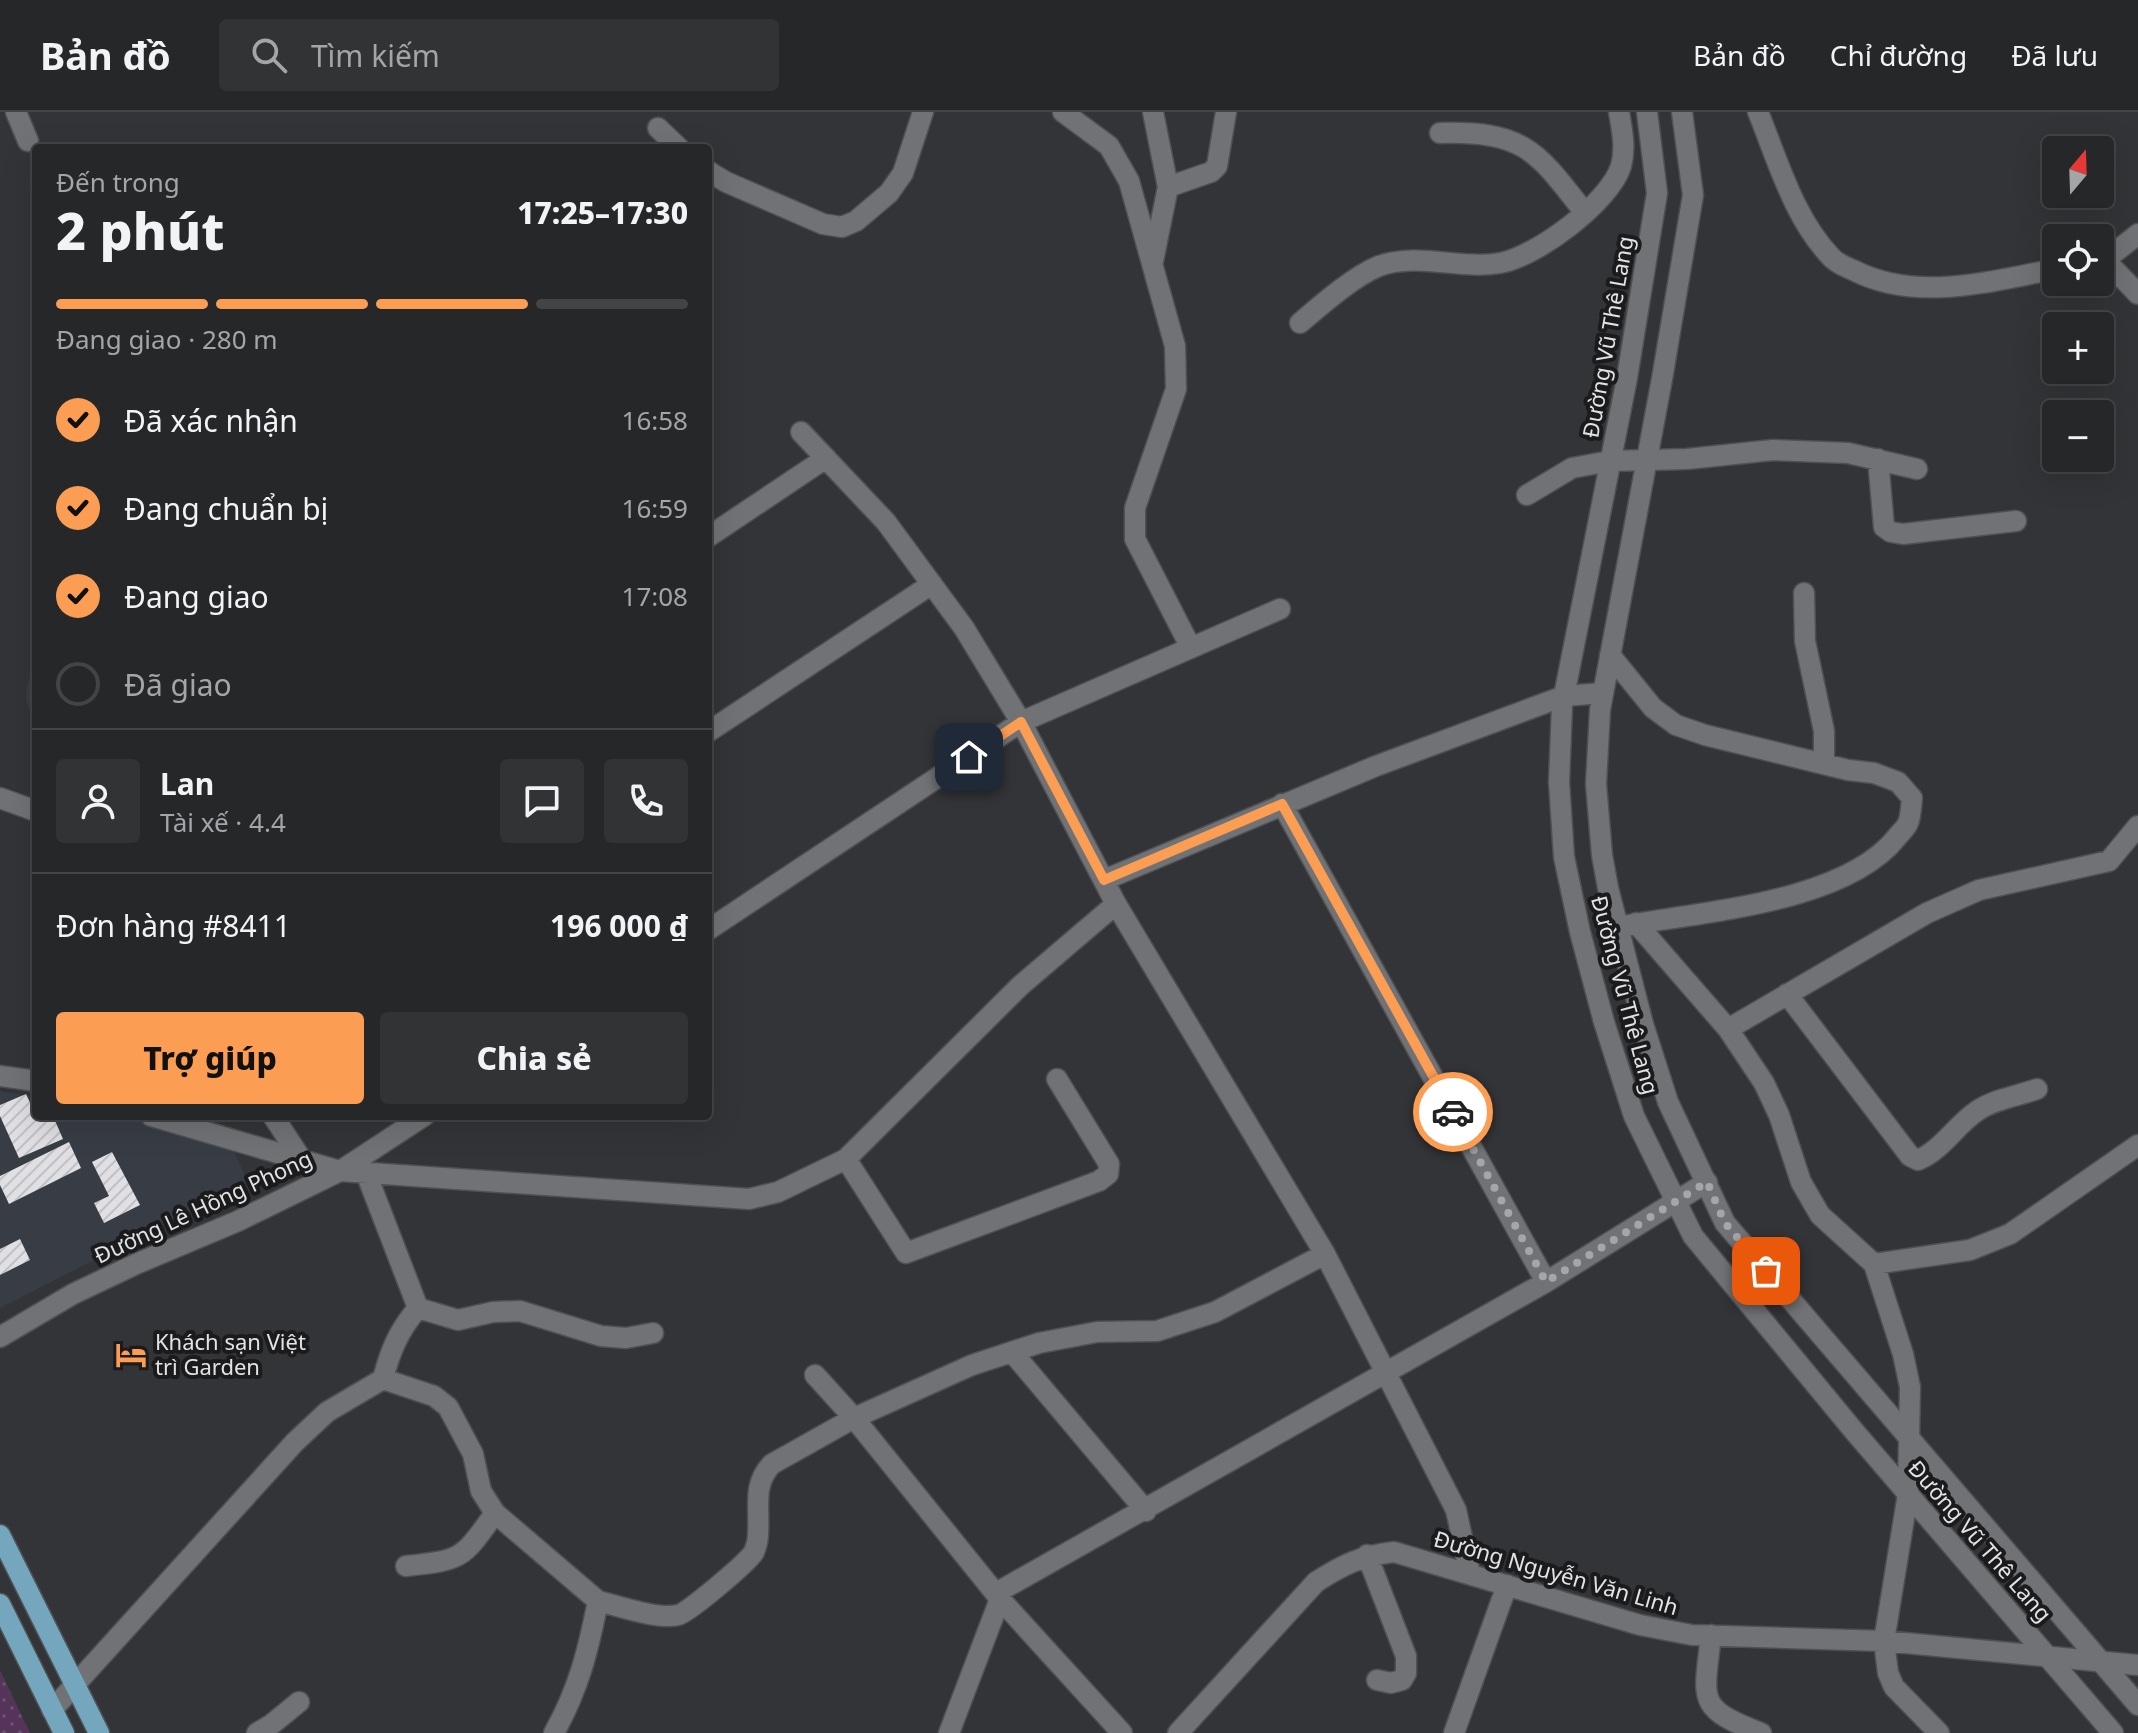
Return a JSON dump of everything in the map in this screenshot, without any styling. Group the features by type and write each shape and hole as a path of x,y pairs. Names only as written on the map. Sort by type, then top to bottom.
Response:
{"main road":[{"path":"0,1535 99,1733"},
{"path":"0,1604 64,1733"}],"street":[{"path":"16,112 28,141"},
{"path":"712,173 823,224 842,227 856,221 889,193 903,173 923,112"},
{"path":"1063,112 1109,146 1129,181 1175,346 1176,389 1135,508 1135,539 1191,648"},
{"path":"1153,112 1168,187 1153,264"},
{"path":"1168,187 1211,172 1217,166 1226,112"},
{"path":"1300,323 1378,266 1406,260 1471,266 1502,263 1534,251 1585,213 1608,191 1621,167 1624,140 1619,112"},
{"name":"Đường Vũ Thê Lang","path":"1647,112 1657,193 1610,461 1564,696 1559,782 1564,857 1604,1022 1634,1116 1693,1236 2113,1733"},
{"name":"Đường Vũ Thê Lang","path":"1682,112 1693,195 1603,693 1596,784 1602,855 1627,925 1668,1102 1725,1223 2138,1705"},
{"path":"1758,112 1794,200 1811,231 1834,260 1869,278 1912,288 1960,286 2042,271"},
{"path":"658,128 675,144"},
{"path":"1440,133 1480,132 1507,139 1533,152 1585,213"},
{"path":"2114,252 2138,234"},
{"path":"2114,272 2138,294"},
{"path":"1643,277 1678,284"},
{"path":"801,432 886,522 964,628 1021,722 1116,904 1325,1254 1456,1510 1470,1574"},
{"path":"1527,495 1572,468 1610,461 1808,449 1848,453 1917,469"},
{"path":"712,534 826,458"},
{"path":"1878,459 1884,527 1891,532 1903,534 2016,521"},
{"path":"712,729 932,584"},
{"path":"1804,593 1805,641 1824,731 1824,764"},
{"path":"712,927 1021,722 1280,609"},
{"path":"1610,655 1653,708 1676,725 1824,764 1874,773 1898,782 1912,798 1908,823 1886,851 1861,869 1790,896 1627,925"},
{"path":"1104,880 1376,766 1564,696 1603,693"},
{"path":"0,798 32,810"},
{"path":"1282,804 1546,1282"},
{"path":"1728,1029 1927,913 1979,890 2109,861 2138,826"},
{"path":"165,1120 340,1171 749,1199 778,1192 846,1159 1020,986 1116,904"},
{"path":"1627,925 1728,1029 1764,1083 1779,1115 1801,1182 1820,1215 1874,1264 1903,1354 1910,1387 1908,1494 1884,1641 1888,1673 1894,1687 1939,1733"},
{"path":"1787,994 1910,1156 1918,1160 1929,1156 1990,1103 2012,1099 2037,1089"},
{"path":"0,1076 32,1080"},
{"path":"846,1159 906,1253 1099,1181 1108,1174 1109,1164 1057,1079"},
{"path":"276,1120 302,1160"},
{"name":"Đường Lê Hồng Phong","path":"0,1337 73,1294 238,1221 340,1171 418,1120"},
{"path":"1874,1264 1970,1250 2010,1234 2138,1145"},
{"path":"366,1173 418,1308"},
{"path":"949,1733 998,1596 1546,1282 1707,1182"},
{"path":"383,1379 434,1396 448,1407 473,1454 481,1491 495,1513 598,1601 665,1616 680,1615 753,1553 758,1537 761,1475 772,1464 854,1418 972,1365 1039,1343 1097,1332 1157,1331 1215,1312 1325,1254"},
{"path":"418,1308 458,1320 493,1312 520,1311 613,1337 653,1333"},
{"path":"52,1710 295,1442 327,1412 383,1379 392,1345 418,1308"},
{"path":"1012,1352 1146,1511"},
{"path":"815,1375 854,1418 998,1596 1122,1733"},
{"path":"406,1566 447,1562 463,1554 495,1513"},
{"name":"Đường Nguyễn Văn Linh","path":"1178,1733 1316,1582 1342,1565 1367,1555 1394,1552 1640,1625 1692,1635 1884,1641 2138,1665"},
{"path":"1367,1555 1406,1656 1406,1673 1402,1680 1391,1683 1377,1680"},
{"path":"1454,1733 1507,1585"},
{"path":"554,1733 568,1709 585,1666 598,1601"},
{"path":"1711,1635 1705,1685 1711,1707 1728,1720 1761,1733"},
{"path":"257,1733 299,1702"}],"shaded area":[{"path":"32,671 32,717 26,699"},
{"path":"0,1091 32,1096 32,1120 131,1120 231,1145 248,1182 0,1308"},
{"path":"0,1670 30,1733 0,1733"}],"building":[{"path":"26,1094 32,1107 32,1120 55,1120 63,1139 19,1158 0,1116 0,1105"},
{"path":"69,1142 81,1168 9,1204 0,1185 0,1176"},
{"path":"112,1152 140,1205 104,1223 94,1203 109,1196 92,1162"},
{"path":"20,1239 30,1260 0,1275 0,1249"}],"way so far":[{"path":"1453,1112 1546,1282 1707,1182 1725,1223 1766,1271"}],"place":[{"name":"Khách sạn Việt trì Garden","path":"131,1355"}],"route":[{"path":"969,757 1021,722 1104,880 1282,804 1453,1112"}]}
